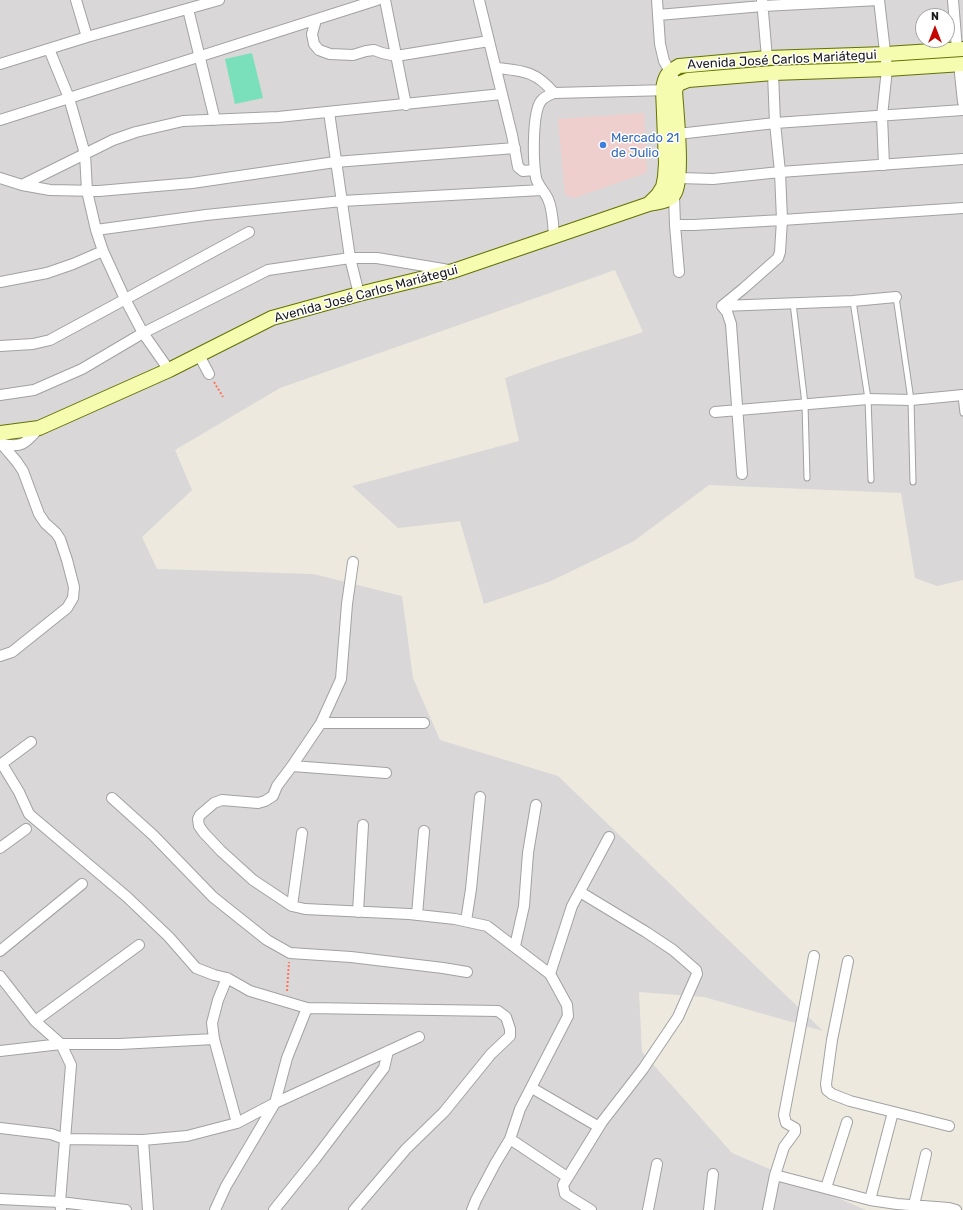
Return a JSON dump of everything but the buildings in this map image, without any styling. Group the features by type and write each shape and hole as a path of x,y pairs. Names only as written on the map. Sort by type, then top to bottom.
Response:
{"street":[{"path":"76,0 87,37"},
{"path":"0,64 87,37 219,0"},
{"path":"0,120 377,0"},
{"path":"385,0 406,105"},
{"path":"479,0 515,148 518,167 523,171 535,170"},
{"path":"657,0 660,44 664,61 670,71"},
{"path":"658,14 762,3 861,2 879,0 887,69 882,116 884,165"},
{"path":"953,0 960,49"},
{"path":"762,3 767,58"},
{"path":"188,9 215,120"},
{"path":"316,20 312,34 314,44 319,50 330,54 353,55 374,50 396,56 490,42"},
{"path":"49,49 69,98 85,154 87,191 102,251 143,333 169,370"},
{"name":"Avenida José Carlos Mariátegui","path":"0,433 40,428 169,370 272,318 359,294 453,271 649,204 664,201 674,195 679,178 678,134 672,88 665,79 670,71 679,66 767,58 886,54 960,49"},
{"path":"961,64 963,102"},
{"name":"Avenida José Carlos Mariátegui","path":"672,88 688,80 773,73 887,69 961,64"},
{"path":"496,68 519,70 537,77 547,84 554,93"},
{"path":"722,306 778,258 780,252 782,220 773,73"},
{"path":"554,236 551,208 548,199 537,180 535,170 535,119 540,102 546,96 554,93 640,91 672,88"},
{"name":"Avenida José Carlos Mariátegui","path":"649,204 658,195 663,187 665,177 672,88"},
{"path":"22,185 113,140 136,132 183,121 278,117 502,94"},
{"path":"678,134 776,123 963,110"},
{"path":"329,112 350,258 359,294"},
{"path":"0,178 22,185 50,190 87,191 192,183 335,162 515,148"},
{"path":"679,178 713,179 780,172 963,159"},
{"path":"96,230 342,201 542,190"},
{"path":"674,195 679,272"},
{"path":"675,225 782,220 963,208"},
{"path":"0,346 33,344 50,340 249,232"},
{"path":"0,282 47,273 73,264 102,251"},
{"path":"0,395 34,390 82,369 143,333 268,270 350,258 377,258 453,271"},
{"path":"722,306 853,301 896,297"},
{"path":"722,306 727,312 731,324 742,474"},
{"path":"199,355 210,374"},
{"path":"715,412 868,399 911,400 962,395"},
{"path":"0,443 15,446 25,442 40,428"},
{"path":"0,443 18,462 42,519 58,535 67,560 74,587 74,593 67,608 12,652 0,656"},
{"path":"353,562 347,604 341,679 321,723 277,786 273,796 258,803 222,800 214,802 200,815 198,819 199,826 221,851 253,880 292,906 305,909 417,915 455,919 487,926 550,974 567,1004 568,1016 520,1109 510,1139 495,1164 472,1210"},
{"path":"321,723 424,723"},
{"path":"31,742 1,765 19,792 29,814 127,897 169,937 196,968 226,978 250,991 307,1008 498,1011 506,1017 510,1030 510,1036 491,1054 444,1112 406,1149 354,1210"},
{"path":"292,766 386,773"},
{"path":"466,921 471,889 480,797"},
{"path":"112,798 153,835 213,897 267,940 290,953 351,956 467,972"},
{"path":"515,946 524,906 528,853 536,805"},
{"path":"358,912 363,825"},
{"path":"0,848 26,829"},
{"path":"417,915 424,831"},
{"path":"292,906 302,833"},
{"path":"550,974 572,906 609,837"},
{"path":"0,951 82,884"},
{"path":"580,892 673,950 696,970 697,974 678,1017 643,1069 602,1122 563,1185 565,1194 591,1210"},
{"path":"35,1021 139,945"},
{"path":"768,1210 775,1175 784,1147 795,1132 795,1128 786,1123 784,1115 814,956"},
{"path":"848,961 832,1040 826,1084 827,1090 832,1094 850,1101 949,1126"},
{"path":"0,976 35,1021 61,1044 71,1065 61,1206"},
{"path":"226,978 212,1023 214,1039 237,1123"},
{"path":"215,1210 226,1186 275,1103 287,1058 307,1008"},
{"path":"0,1128 51,1134 65,1139 143,1140 187,1136 237,1123 275,1103 419,1037"},
{"path":"0,1050 61,1044 120,1044 214,1039"},
{"path":"274,1210 384,1068 388,1051"},
{"path":"532,1088 599,1127"},
{"path":"870,1200 893,1112"},
{"path":"826,1188 847,1122"},
{"path":"510,1139 567,1177"},
{"path":"143,1140 148,1210"},
{"path":"914,1205 926,1154"},
{"path":"648,1210 657,1164"},
{"path":"709,1210 713,1174"},
{"path":"775,1175 870,1200 956,1210"},
{"path":"0,1199 61,1206 126,1210"}],"lane":[{"path":"896,297 911,400 913,482"},
{"path":"853,301 868,399 871,480"},
{"path":"793,303 805,404 807,478"},
{"path":"962,395 963,413"}],"path":[{"path":"210,374 223,397"},
{"path":"286,1002 290,953"}],"shaded area":[{"path":"0,0 963,0 963,580 937,586 915,578 901,493 709,485 634,541 551,581 484,604 460,521 398,528 352,486 519,441 505,378 643,332 615,270 280,388 175,450 192,490 142,537 157,569 313,574 402,596 413,678 440,740 558,776 823,1031 704,997 639,992 642,1052 732,1153 866,1210 0,1210"},
{"name":"Mercado 21 de Julio","path":"644,113 646,173 574,198 565,195 558,119"}],"green space":[{"path":"252,53 263,98 235,104 225,59"}],"place":[{"name":"Mercado 21 de Julio","path":"603,145"}]}
